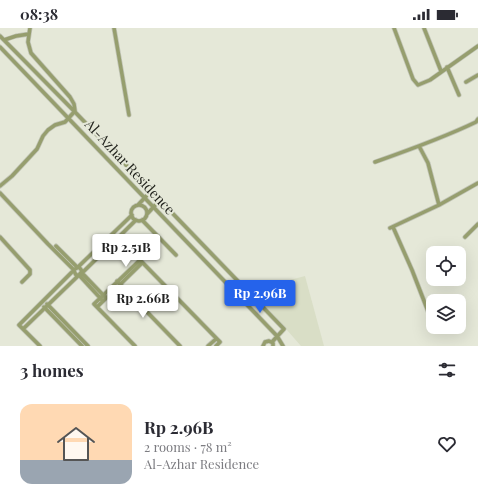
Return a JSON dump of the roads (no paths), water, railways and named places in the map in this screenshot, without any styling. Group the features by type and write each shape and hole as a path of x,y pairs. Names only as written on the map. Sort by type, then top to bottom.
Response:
{"street":[{"path":"0,186 12,176 37,149 43,136 48,130 55,125 64,123 75,112 74,104 70,97 30,54 28,34 30,28"},
{"path":"114,28 129,115"},
{"path":"394,28 413,79 419,86 478,46"},
{"path":"424,28 441,71"},
{"path":"4,40 28,34"},
{"name":"Al-Azhar Residence","path":"0,36 284,328 278,336"},
{"name":"Al-Azhar Residence","path":"0,47 144,199 278,336 283,346"},
{"path":"447,67 459,95"},
{"path":"466,82 478,75"},
{"path":"74,124 81,118"},
{"path":"375,162 420,146 477,122"},
{"path":"420,146 428,163 439,205"},
{"path":"426,306 412,270 391,227 439,205 478,183"},
{"path":"136,220 133,218 132,209 138,205 151,191"},
{"path":"0,192 48,244 76,269 81,269 80,274"},
{"path":"23,329 136,220 146,218 147,214 160,200"},
{"path":"138,205 145,207 147,214"},
{"path":"39,346 19,325 132,215"},
{"path":"142,220 176,255"},
{"path":"122,224 127,229"},
{"path":"465,237 478,224"},
{"path":"0,237 30,271 30,274 22,282"},
{"path":"56,246 76,269 76,275 80,274 103,298"},
{"path":"135,346 94,304 119,283 140,260 220,342 216,346"},
{"path":"119,283 180,346"},
{"path":"42,302 88,346"},
{"path":"47,306 82,346"},
{"path":"263,346 266,341 272,344 278,336"},
{"path":"208,346 216,339"}]}
